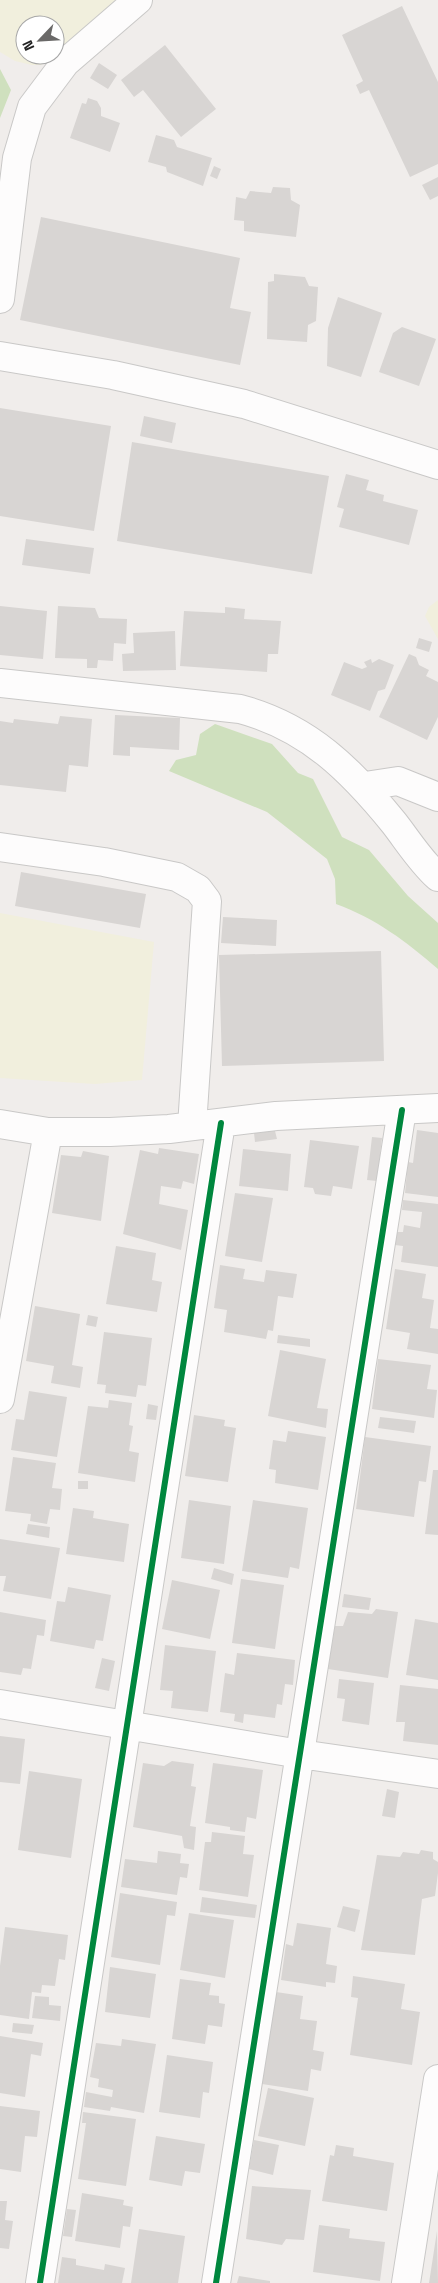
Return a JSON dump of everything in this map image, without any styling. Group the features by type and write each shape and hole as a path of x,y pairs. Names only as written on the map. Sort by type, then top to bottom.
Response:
{"street":[{"path":"0,299 17,158 32,107 65,63 138,0"},
{"path":"0,356 113,375 244,404 438,465"},
{"path":"0,683 240,710 268,717 320,746 365,786 438,877"},
{"path":"365,786 398,781 438,797"},
{"path":"0,847 104,862 177,877 198,889 206,901 192,1126"},
{"path":"0,1124 48,1132 110,1132 192,1126 276,1116 438,1108"},
{"path":"216,2283 402,1110"},
{"path":"40,2283 221,1123"},
{"path":"0,1399 48,1132"},
{"path":"0,1704 300,1754 438,1774"},
{"path":"406,2283 438,2079"}],"shaded area":[{"path":"0,0 117,0 118,5 65,47 65,15 15,15 15,61 0,52"},
{"path":"438,600 438,639 425,616 429,607"},
{"path":"0,913 154,942 142,1080 95,1084 0,1078"}],"green space":[{"path":"0,69 11,90 0,118"},
{"path":"215,724 272,744 298,773 313,779 342,837 369,850 408,896 438,923 438,969 390,932 364,916 336,904 335,879 327,859 267,812 169,771 176,760 196,755 200,734"}],"building":[{"path":"402,6 438,82 438,164 410,177 369,90 360,94 356,85 363,81 342,35"},
{"path":"165,45 216,109 181,137 143,90 134,97 121,80"},
{"path":"99,63 117,75 108,89 90,78"},
{"path":"88,98 97,101 101,108 101,116 120,123 110,152 70,138 82,103 86,104"},
{"path":"156,135 174,140 177,147 212,158 203,186 167,172 166,167 148,162"},
{"path":"214,166 221,169 217,179 210,176"},
{"path":"438,177 438,196 430,200 422,185"},
{"path":"273,187 290,188 291,200 300,205 296,237 244,231 244,221 234,220 236,197 246,199 250,191 271,193"},
{"path":"41,217 240,258 230,308 251,312 240,365 20,320"},
{"path":"274,274 305,277 309,286 318,287 316,321 308,325 307,342 267,339 268,282 274,281"},
{"path":"338,297 382,313 361,377 327,366 328,328"},
{"path":"402,327 436,339 419,386 379,372 393,333"},
{"path":"0,408 111,426 94,531 0,516"},
{"path":"144,416 176,423 172,443 140,436"},
{"path":"132,442 329,476 312,574 117,541"},
{"path":"346,474 369,480 366,490 384,495 383,501 418,510 409,545 339,527 344,509 337,507"},
{"path":"26,539 94,548 90,574 22,565"},
{"path":"0,606 47,611 43,659 0,655"},
{"path":"58,606 95,608 99,618 127,619 126,644 114,643 113,661 98,660 97,668 87,668 87,659 55,658"},
{"path":"225,607 245,609 244,619 281,621 278,654 268,654 267,672 180,666 184,611 225,613"},
{"path":"175,631 176,670 123,671 122,654 134,653 133,633"},
{"path":"419,638 432,642 429,652 416,648"},
{"path":"409,654 416,657 419,665 429,670 426,676 438,682 438,717 427,740 379,717"},
{"path":"371,659 372,663 379,659 394,665 385,689 378,691 370,711 331,695 344,662 362,669 367,667 364,662"},
{"path":"115,715 180,718 179,750 130,747 130,756 113,755"},
{"path":"60,716 92,719 88,767 69,765 66,792 0,785 0,721 13,723 14,719 58,724"},
{"path":"21,872 146,894 140,928 15,906"},
{"path":"223,917 277,920 276,946 221,943"},
{"path":"381,951 384,1061 222,1066 219,955"},
{"path":"417,1130 438,1133 438,1197 405,1193 408,1162 413,1163"},
{"path":"275,1131 277,1139 255,1142 254,1133"},
{"path":"372,1137 382,1138 377,1181 367,1180"},
{"path":"310,1140 359,1146 352,1189 333,1186 331,1196 315,1194 313,1188 304,1187"},
{"path":"159,1148 199,1154 194,1184 183,1181 181,1189 161,1186 159,1204 188,1210 181,1250 123,1234 140,1150 158,1154"},
{"path":"243,1149 291,1154 288,1191 239,1186"},
{"path":"83,1151 109,1156 101,1221 52,1213 61,1155 81,1157"},
{"path":"235,1193 273,1198 262,1262 225,1256"},
{"path":"403,1200 438,1204 438,1267 401,1262 403,1246 395,1245 397,1232 403,1232 404,1225 420,1228 422,1212 402,1210"},
{"path":"116,1246 156,1253 152,1280 162,1282 157,1312 106,1304"},
{"path":"220,1265 245,1269 243,1279 264,1282 266,1270 297,1274 293,1298 278,1296 273,1331 268,1330 266,1339 224,1332 227,1310 214,1308"},
{"path":"395,1269 426,1274 422,1298 434,1300 430,1328 438,1329 438,1354 407,1349 410,1333 386,1329"},
{"path":"35,1306 80,1314 72,1365 83,1367 80,1388 51,1383 54,1366 26,1361"},
{"path":"88,1315 98,1317 96,1327 86,1325"},
{"path":"104,1332 152,1338 146,1386 138,1385 136,1397 105,1393 106,1385 97,1384"},
{"path":"278,1335 310,1339 310,1347 277,1343"},
{"path":"280,1350 326,1359 317,1408 328,1409 326,1428 268,1416"},
{"path":"378,1359 431,1365 427,1389 437,1390 434,1418 372,1409"},
{"path":"29,1391 67,1397 57,1457 11,1450 16,1419 24,1420"},
{"path":"109,1400 132,1403 129,1425 133,1426 129,1451 139,1453 135,1482 78,1473 88,1406 108,1408"},
{"path":"148,1404 158,1406 156,1420 146,1419"},
{"path":"194,1415 225,1420 224,1426 236,1428 228,1482 185,1476"},
{"path":"380,1417 416,1421 414,1433 378,1428"},
{"path":"288,1431 326,1437 318,1490 275,1483 276,1470 269,1469 273,1440 286,1442"},
{"path":"365,1437 431,1446 426,1482 419,1481 414,1517 356,1509"},
{"path":"13,1457 56,1463 52,1488 62,1489 60,1510 50,1509 47,1524 30,1521 31,1514 5,1511"},
{"path":"433,1470 438,1470 438,1535 425,1534"},
{"path":"78,1481 88,1481 88,1489 78,1489"},
{"path":"189,1500 231,1506 224,1564 181,1558"},
{"path":"253,1500 308,1508 299,1569 290,1567 288,1578 242,1571"},
{"path":"73,1508 94,1511 93,1518 129,1524 124,1562 66,1554"},
{"path":"28,1524 50,1527 49,1538 26,1534"},
{"path":"0,1539 60,1548 51,1599 3,1591 6,1576 0,1576"},
{"path":"214,1568 234,1574 232,1585 211,1579"},
{"path":"241,1579 284,1585 275,1649 232,1643"},
{"path":"172,1580 220,1590 210,1639 162,1629"},
{"path":"68,1587 111,1595 103,1641 96,1640 94,1649 50,1641 57,1601 65,1602"},
{"path":"344,1594 371,1598 369,1610 342,1607"},
{"path":"376,1609 398,1612 388,1678 328,1669 335,1626 343,1626 348,1612 372,1614"},
{"path":"0,1612 46,1620 44,1636 37,1635 31,1669 23,1668 21,1675 0,1672"},
{"path":"415,1619 438,1623 438,1680 406,1675"},
{"path":"165,1645 216,1651 208,1712 171,1708 173,1691 160,1690"},
{"path":"237,1653 295,1660 293,1685 285,1684 282,1705 277,1704 275,1718 244,1714 243,1723 234,1721 235,1714 220,1712 225,1673 234,1675"},
{"path":"102,1658 115,1661 109,1691 95,1688"},
{"path":"339,1679 374,1683 369,1725 342,1721 345,1699 337,1698"},
{"path":"400,1685 438,1689 438,1745 403,1741 405,1722 396,1722"},
{"path":"0,1736 25,1739 20,1784 0,1782"},
{"path":"172,1761 194,1764 191,1786 196,1787 190,1826 196,1827 194,1850 184,1848 182,1836 133,1827 143,1763 164,1766"},
{"path":"213,1763 263,1770 256,1819 247,1817 245,1832 230,1830 230,1827 205,1823"},
{"path":"29,1771 82,1779 71,1858 18,1850"},
{"path":"387,1789 399,1792 395,1818 382,1816"},
{"path":"212,1832 245,1836 243,1854 254,1855 248,1897 199,1890 205,1842 211,1842"},
{"path":"421,1850 433,1852 433,1859 438,1862 438,1873 435,1896 422,1899 415,1955 361,1950 377,1855 400,1857 403,1852 419,1854"},
{"path":"158,1851 181,1854 180,1863 189,1864 187,1878 180,1877 177,1895 121,1887 125,1859 157,1863"},
{"path":"120,1893 177,1902 175,1916 167,1915 160,1965 111,1957"},
{"path":"202,1897 257,1905 255,1918 200,1912"},
{"path":"343,1906 360,1910 355,1932 337,1927"},
{"path":"189,1913 234,1920 225,1978 180,1970"},
{"path":"297,1923 331,1928 326,1964 337,1966 335,1983 326,1982 326,1987 281,1980 286,1944 293,1946"},
{"path":"5,1927 68,1935 65,1960 59,1959 55,1986 42,1985 41,1993 32,1992 29,2019 0,2015 0,1966"},
{"path":"110,1967 156,1974 150,2018 105,2012"},
{"path":"353,1976 405,1984 401,2009 420,2012 412,2065 350,2055 358,1998 351,1997"},
{"path":"180,1979 211,1983 209,1995 219,1996 219,2003 225,2004 222,2027 208,2025 205,2044 172,2039"},
{"path":"276,1992 303,1996 300,2019 317,2021 313,2050 324,2052 321,2071 311,2069 308,2091 262,2084"},
{"path":"35,1996 49,1997 49,2005 61,2006 60,2021 32,2018"},
{"path":"13,2023 34,2025 32,2034 12,2032"},
{"path":"0,2036 43,2043 41,2056 31,2054 25,2097 0,2093"},
{"path":"122,2039 156,2044 144,2113 111,2107 110,2111 84,2107 86,2092 112,2097 113,2090 98,2087 99,2079 90,2077 96,2043 121,2046"},
{"path":"167,2055 213,2062 209,2093 203,2092 200,2118 159,2112"},
{"path":"268,2088 314,2098 305,2146 258,2136"},
{"path":"0,2106 40,2111 37,2137 25,2136 21,2172 0,2169"},
{"path":"83,2112 136,2119 126,2186 78,2179 86,2123 82,2123"},
{"path":"156,2136 205,2144 200,2173 185,2171 182,2186 149,2180"},
{"path":"254,2140 279,2145 273,2175 249,2169"},
{"path":"336,2145 354,2148 353,2156 394,2163 387,2211 322,2201 330,2155 334,2156"},
{"path":"252,2186 311,2190 304,2240 286,2239 282,2245 246,2239"},
{"path":"82,2193 124,2200 123,2205 133,2207 130,2227 123,2226 120,2248 75,2241"},
{"path":"0,2201 7,2201 5,2220 13,2221 9,2249 0,2248"},
{"path":"67,2209 76,2210 72,2237 63,2236"},
{"path":"319,2225 350,2229 349,2238 385,2242 380,2281 313,2272"},
{"path":"139,2229 185,2236 178,2283 131,2283"},
{"path":"437,2231 438,2283 429,2283"},
{"path":"62,2257 76,2259 76,2265 104,2270 105,2264 125,2268 122,2283 58,2283"},
{"path":"239,2276 270,2281 270,2283 237,2283"}],"cycle path":[{"path":"216,2283 402,1110"},
{"path":"40,2283 221,1123"}]}
